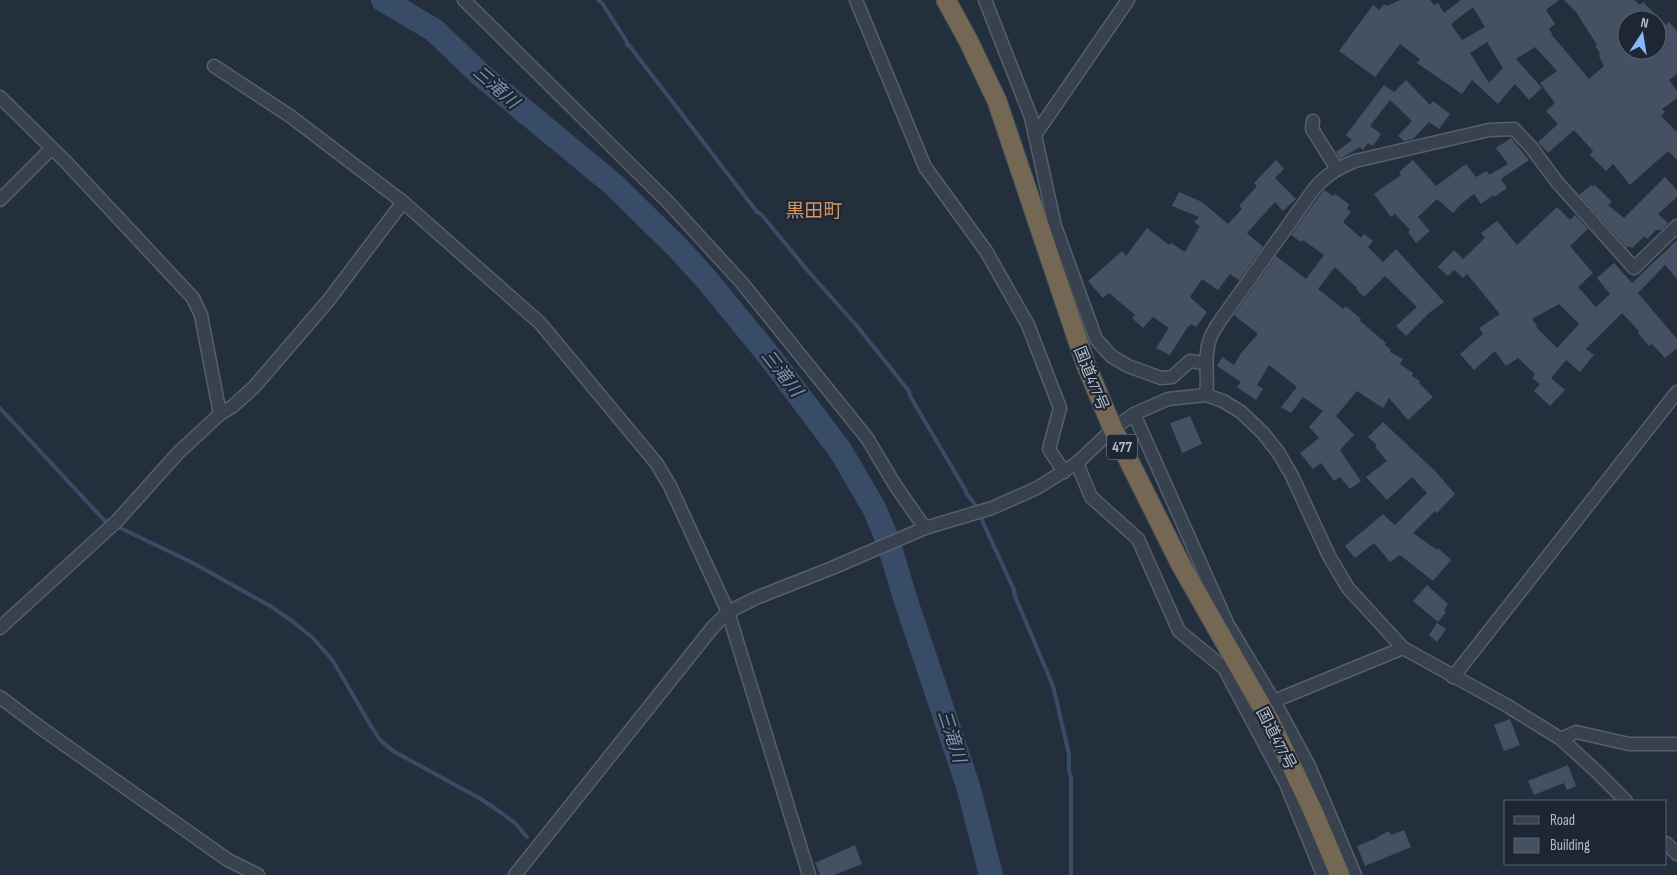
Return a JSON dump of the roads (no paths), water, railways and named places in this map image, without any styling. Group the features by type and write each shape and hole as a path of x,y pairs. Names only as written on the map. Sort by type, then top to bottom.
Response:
{"highway":[{"name":"国道477号","path":"946,0 968,40 997,101 1086,364 1113,430 1181,565 1271,724 1312,809 1340,875"}],"street":[{"path":"464,0 667,201 742,283 867,438 923,529"},
{"path":"856,0 925,166 986,251 1028,325 1060,408 1049,449 1064,472"},
{"path":"985,0 1031,117 1055,226 1096,339 1111,356 1128,366 1161,378 1172,377 1190,361 1206,363"},
{"path":"1034,135 1128,0"},
{"path":"214,66 290,116 403,202 540,323 656,464 670,486 728,612 809,875"},
{"path":"0,97 66,162 193,298 201,315 220,414"},
{"path":"1313,121 1312,129 1337,168"},
{"path":"1206,395 1208,385 1206,363 1210,339 1222,318 1323,178 1337,168 1355,161 1489,130 1514,129 1531,147 1557,182 1634,268 1677,226"},
{"path":"0,200 51,149"},
{"path":"0,628 113,525 178,453 220,414 233,406 259,382 328,300 403,202"},
{"path":"1453,676 1677,392"},
{"path":"515,875 713,627 728,612 756,598 923,529 992,508 1037,488 1077,463 1113,430 1134,414 1168,399 1206,395 1223,401 1241,412 1263,433 1278,452 1291,474 1329,556 1348,588 1403,648 1506,705 1562,739 1625,800"},
{"path":"1134,414 1228,625 1274,701 1308,766 1355,875"},
{"path":"1077,463 1091,497 1138,539 1179,631 1224,668 1286,784 1323,875"},
{"path":"1274,701 1403,648"},
{"path":"0,697 228,860 258,875"},
{"path":"1562,739 1576,732 1629,744 1677,744"},
{"path":"1667,843 1677,854"}],"waterway":[{"name":"三滝川","path":"383,0 434,30 481,75 614,185 679,249 770,357 840,450 874,508 888,541 905,598 968,786 991,875"},
{"path":"598,0 602,3 627,42 627,45 757,212 761,214 857,326 909,391 910,396 966,493 974,503 1015,592 1014,594 1053,686 1069,754 1071,777 1071,875"},
{"path":"0,408 104,520 193,563 272,607 292,621 313,638 333,661 380,740 393,751 481,799 515,823 527,837"}],"district":[{"name":"黒田町","path":"814,210"}]}
